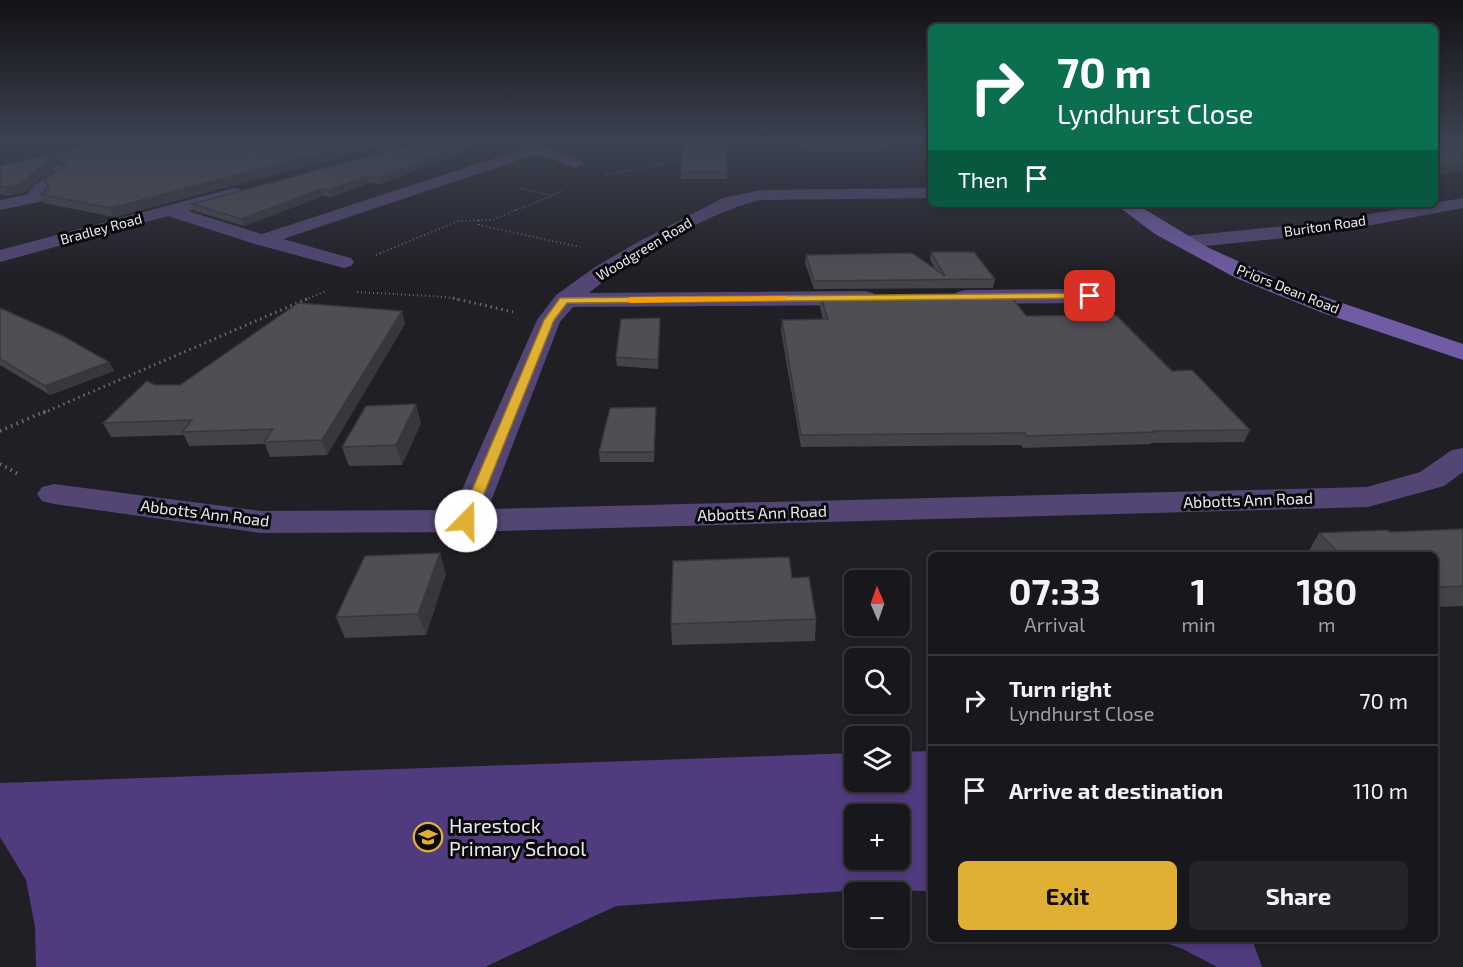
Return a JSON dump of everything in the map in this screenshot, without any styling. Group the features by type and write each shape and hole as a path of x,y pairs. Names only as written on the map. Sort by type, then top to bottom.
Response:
{"street":[{"path":"262,240 428,185"},
{"name":"Bradley Road","path":"0,256 246,190"},
{"name":"Woodgreen Road","path":"466,521 549,320 564,300 628,257 729,202 760,195 928,193"},
{"path":"0,206 42,196"},
{"name":"Buriton Road","path":"1185,242 1324,228 1463,203"},
{"name":"Priors Dean Road","path":"1129,207 1185,242 1240,270 1315,301 1463,352"},
{"path":"169,211 262,240 344,262"},
{"path":"9,236 34,247"},
{"path":"947,297 1090,296"},
{"path":"564,300 887,298"},
{"name":"Abbotts Ann Road","path":"54,494 261,522 466,521 1368,497 1432,479 1463,457"}],"lane":[{"path":"41,185 35,192 42,196"}],"path":[{"path":"374,256 458,221 492,219 563,191"},
{"path":"479,220 479,225 628,257"},
{"path":"0,431 327,291"},
{"path":"351,292 447,297 549,320"}],"shaded area":[{"name":"Harestock Primary School","path":"928,751 928,891 910,891 910,882 844,882 844,891 616,906 485,967 36,967 35,927 26,880 0,837 0,783 844,753 844,792 910,792 910,752"},
{"path":"1162,942 1253,942 1262,967 1217,967 1181,948"}],"building":[{"path":"47,185 198,185 110,208 40,194 45,193 49,187"},
{"path":"262,185 342,185 329,190 321,189 241,219 192,204"},
{"path":"931,252 974,252 995,279 814,281 806,255 912,253 945,276"},
{"path":"1010,295 1026,316 1116,315 1172,371 1192,370 1250,430 1026,436 1025,433 801,435 782,320 828,319 821,297"},
{"path":"298,303 402,311 322,440 264,442 273,429 182,432 192,420 103,423 147,381 155,385 180,385"},
{"path":"0,308 63,336 109,362 45,386 0,359"},
{"path":"660,318 658,360 616,357 621,319"},
{"path":"416,404 396,445 342,447 366,406"},
{"path":"656,407 654,452 599,452 610,408"},
{"path":"1463,529 1463,586 1438,587 1438,552 1338,552 1319,533 1387,530 1390,532"},
{"path":"440,553 418,614 336,617 365,556"},
{"path":"789,557 792,578 809,577 816,619 671,624 673,561"}],"slow traffic":[{"path":"630,300 784,298"}],"place":[{"name":"Harestock Primary School","path":"428,837"}],"route":[{"path":"466,521 549,320 564,300 1090,296"}]}
